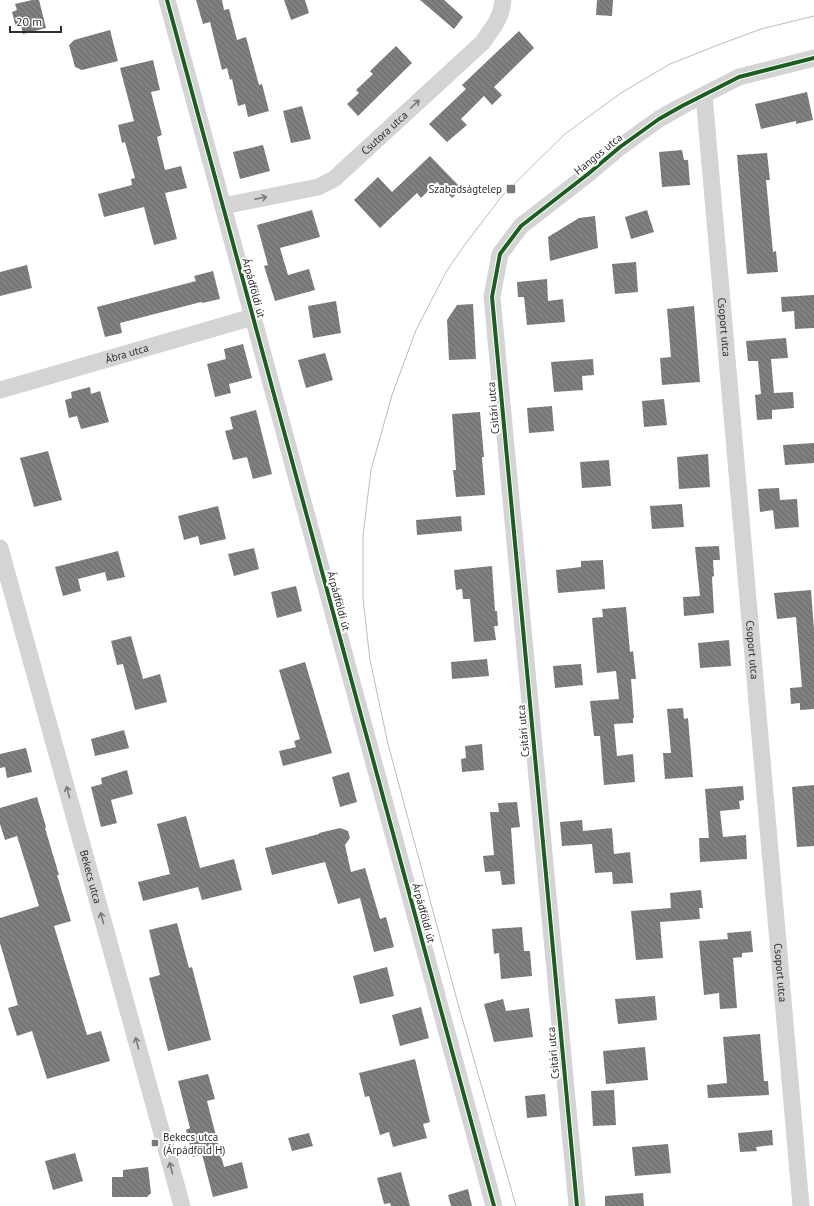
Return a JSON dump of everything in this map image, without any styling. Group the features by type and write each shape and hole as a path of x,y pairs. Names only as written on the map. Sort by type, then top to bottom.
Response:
{"street":[{"name":"Árpádföldi út","path":"167,0 494,1206"},
{"name":"Csutora utca","path":"223,206 318,187 334,179 482,43 495,25 503,10 504,0"},
{"name":"Hangos utca","path":"500,254 510,238 521,226 659,119 739,77 814,58"},
{"name":"Csoport utca","path":"704,95 801,1206"},
{"name":"Csitári utca","path":"500,254 492,297 577,1206"},
{"name":"Ábra utca","path":"0,390 253,317"},
{"name":"Bekecs utca","path":"0,548 182,1206"}],"building":[{"path":"39,0 46,28 23,34 21,26 16,27 12,12 17,10 15,4"},
{"path":"196,0 222,0 224,10 229,9 237,40 246,37 259,85 262,84 269,111 248,117 245,104 238,106 232,79 230,80 227,68 222,70 210,22 203,24"},
{"path":"284,0 305,0 309,13 291,20"},
{"path":"420,0 444,0 463,17 454,29"},
{"path":"597,0 613,0 612,16 596,15"},
{"path":"110,30 118,61 82,70 75,67 69,45 74,40"},
{"path":"519,31 534,48 494,87 502,95 492,105 484,96 461,119 467,125 447,142 429,124 466,89 462,85"},
{"path":"396,46 412,63 358,116 347,104 359,93 356,90 373,74 370,71"},
{"path":"153,60 160,90 151,92 162,135 157,137 165,170 181,166 187,188 165,193 177,239 154,245 144,207 104,217 98,194 132,185 131,179 135,178 125,142 122,143 118,125 134,121 120,68"},
{"path":"807,92 813,120 796,124 796,121 761,129 755,104"},
{"path":"302,106 311,139 291,143 283,111"},
{"path":"263,145 270,171 240,179 233,152"},
{"path":"682,150 684,160 688,160 690,185 662,187 659,152"},
{"path":"767,153 770,180 766,180 773,252 776,251 778,272 747,274 737,155"},
{"path":"430,156 462,189 452,198 437,182 421,198 417,193 380,228 354,200 378,177 392,192"},
{"path":"312,210 320,237 280,248 288,275 309,269 315,290 275,301 264,266 268,265 257,225"},
{"path":"647,210 654,232 631,239 625,217"},
{"path":"595,216 598,248 550,261 548,237 579,218"},
{"path":"636,262 638,292 615,294 612,264"},
{"path":"27,265 32,288 0,296 0,272"},
{"path":"213,271 220,299 201,302 120,323 122,333 105,337 97,307 196,281 194,276"},
{"path":"547,279 548,301 563,299 565,322 527,325 524,297 518,297 517,282"},
{"path":"814,295 814,328 795,329 794,311 782,312 781,297"},
{"path":"336,301 341,333 313,338 308,306"},
{"path":"473,304 476,359 449,360 447,320 457,305"},
{"path":"694,306 700,382 662,385 660,358 671,357 667,309"},
{"path":"786,338 788,358 771,359 774,393 793,392 794,408 772,410 772,419 757,420 755,395 761,394 758,361 748,361 746,341"},
{"path":"243,344 252,378 229,384 231,393 215,397 207,364 226,359 224,349"},
{"path":"325,353 333,380 306,388 298,360"},
{"path":"593,359 594,375 582,376 583,390 554,392 551,362"},
{"path":"90,387 91,394 100,391 109,422 81,429 77,416 69,418 65,400 72,398 71,392"},
{"path":"664,399 667,425 644,427 642,401"},
{"path":"552,406 554,431 529,433 527,408"},
{"path":"256,410 272,474 253,479 247,457 233,460 225,431 233,429 230,417"},
{"path":"480,412 484,457 482,457 485,495 456,497 453,470 456,470 452,414"},
{"path":"814,443 814,463 785,465 783,445"},
{"path":"48,451 62,500 34,507 20,458"},
{"path":"708,454 710,487 679,489 677,457"},
{"path":"609,460 611,486 582,488 580,462"},
{"path":"779,488 780,500 797,499 799,527 775,529 773,510 760,512 758,489"},
{"path":"682,504 684,527 652,529 650,506"},
{"path":"218,506 226,539 200,545 198,536 184,540 178,516"},
{"path":"461,516 462,531 417,535 416,520"},
{"path":"719,546 720,560 713,560 714,576 712,577 714,613 684,616 683,597 700,596 695,547"},
{"path":"254,548 259,569 234,576 228,554"},
{"path":"118,551 125,577 107,581 105,572 78,579 81,591 63,596 55,567"},
{"path":"603,560 605,589 558,593 556,570 581,567 581,561"},
{"path":"492,566 495,611 497,611 498,626 494,626 496,640 474,642 470,599 463,599 462,589 456,590 454,570"},
{"path":"296,586 302,611 277,618 271,592"},
{"path":"811,590 814,630 814,709 800,710 800,703 791,704 790,688 802,687 796,617 777,619 774,593"},
{"path":"626,607 630,652 633,651 636,679 631,679 634,718 633,723 614,724 617,756 633,754 635,782 604,785 600,736 594,736 590,701 619,699 616,671 597,673 592,618 603,617 602,609"},
{"path":"131,636 143,679 160,674 167,702 135,710 123,664 117,665 111,641"},
{"path":"729,640 731,666 700,668 698,643"},
{"path":"487,659 489,676 452,679 451,662"},
{"path":"305,662 332,753 283,766 279,751 296,747 294,741 300,739 279,670"},
{"path":"581,664 583,685 555,688 553,666"},
{"path":"683,708 684,719 688,718 693,777 665,779 663,753 671,753 667,709"},
{"path":"124,730 129,748 95,756 91,739"},
{"path":"482,744 484,770 462,772 461,759 466,758 465,746"},
{"path":"26,748 32,772 7,778 5,767 0,768 0,754"},
{"path":"127,770 133,794 111,800 117,823 101,827 91,787 102,784 101,778"},
{"path":"349,772 357,802 340,807 332,777"},
{"path":"814,785 814,846 797,847 792,787"},
{"path":"743,786 744,800 739,801 740,809 720,811 723,837 746,835 747,859 700,862 699,838 709,838 705,789"},
{"path":"37,797 59,875 57,875 71,921 54,926 87,1035 101,1031 110,1061 47,1079 32,1031 17,1036 8,1008 18,1005 0,943 0,918 39,906 17,836 5,840 0,824 0,808"},
{"path":"517,802 520,827 511,828 515,884 502,885 500,871 485,872 483,856 494,855 490,812 499,812 498,803"},
{"path":"186,816 200,868 234,859 242,890 202,900 198,887 143,901 138,882 170,874 157,824"},
{"path":"582,820 583,831 612,828 614,854 630,852 633,883 613,884 612,872 595,873 592,844 562,846 560,822"},
{"path":"340,828 348,831 350,838 345,845 351,872 365,868 380,919 386,917 394,947 374,952 360,898 338,904 325,862 272,875 265,848"},
{"path":"701,890 703,908 699,908 700,919 660,922 663,958 636,960 631,911 671,908 670,893"},
{"path":"177,923 189,968 192,967 211,1040 168,1051 149,978 160,975 149,930"},
{"path":"522,927 524,951 530,951 532,976 501,979 499,953 494,954 492,929"},
{"path":"751,931 753,952 742,953 742,957 733,958 737,1008 720,1009 719,993 704,995 699,941 728,939 727,933"},
{"path":"387,967 394,996 360,1004 353,976"},
{"path":"655,996 657,1020 618,1024 615,999"},
{"path":"503,999 506,1011 529,1008 533,1037 494,1042 484,1004"},
{"path":"421,1007 429,1038 400,1046 392,1015"},
{"path":"760,1034 764,1081 768,1081 769,1095 708,1098 707,1085 727,1083 723,1037"},
{"path":"645,1047 648,1080 606,1084 603,1051"},
{"path":"415,1059 430,1122 423,1124 427,1138 393,1147 389,1132 380,1135 369,1096 365,1097 359,1073"},
{"path":"208,1074 215,1099 207,1101 224,1167 242,1162 248,1188 213,1197 202,1154 193,1157 186,1130 190,1128 178,1081"},
{"path":"614,1090 616,1125 593,1126 591,1091"},
{"path":"545,1094 547,1116 527,1118 525,1096"},
{"path":"772,1130 773,1145 756,1147 757,1151 740,1152 738,1133"},
{"path":"309,1133 313,1146 292,1151 288,1138"},
{"path":"668,1144 671,1173 635,1176 632,1147"},
{"path":"75,1153 83,1181 53,1190 45,1161"},
{"path":"148,1167 151,1193 147,1197 112,1197 112,1177 123,1177 123,1170"},
{"path":"401,1172 410,1206 391,1206 390,1203 384,1204 377,1178"},
{"path":"468,1189 472,1206 451,1206 448,1195"},
{"path":"643,1193 644,1206 605,1206 605,1196"}],"tram line":[{"path":"516,1206 458,1004 388,744 370,660 363,598 363,536 371,470 392,395 416,330 446,272 502,196 565,134 621,93 670,64 761,29 814,16"}],"cycle path":[{"path":"167,0 494,1206"},
{"path":"577,1206 492,297 500,254 521,226 620,147 659,119 739,77 814,58"}],"place":[{"name":"Szabadságtelep","path":"511,189"},
{"name":"Bekecs utca (Árpádföld H)","path":"155,1143"}]}
